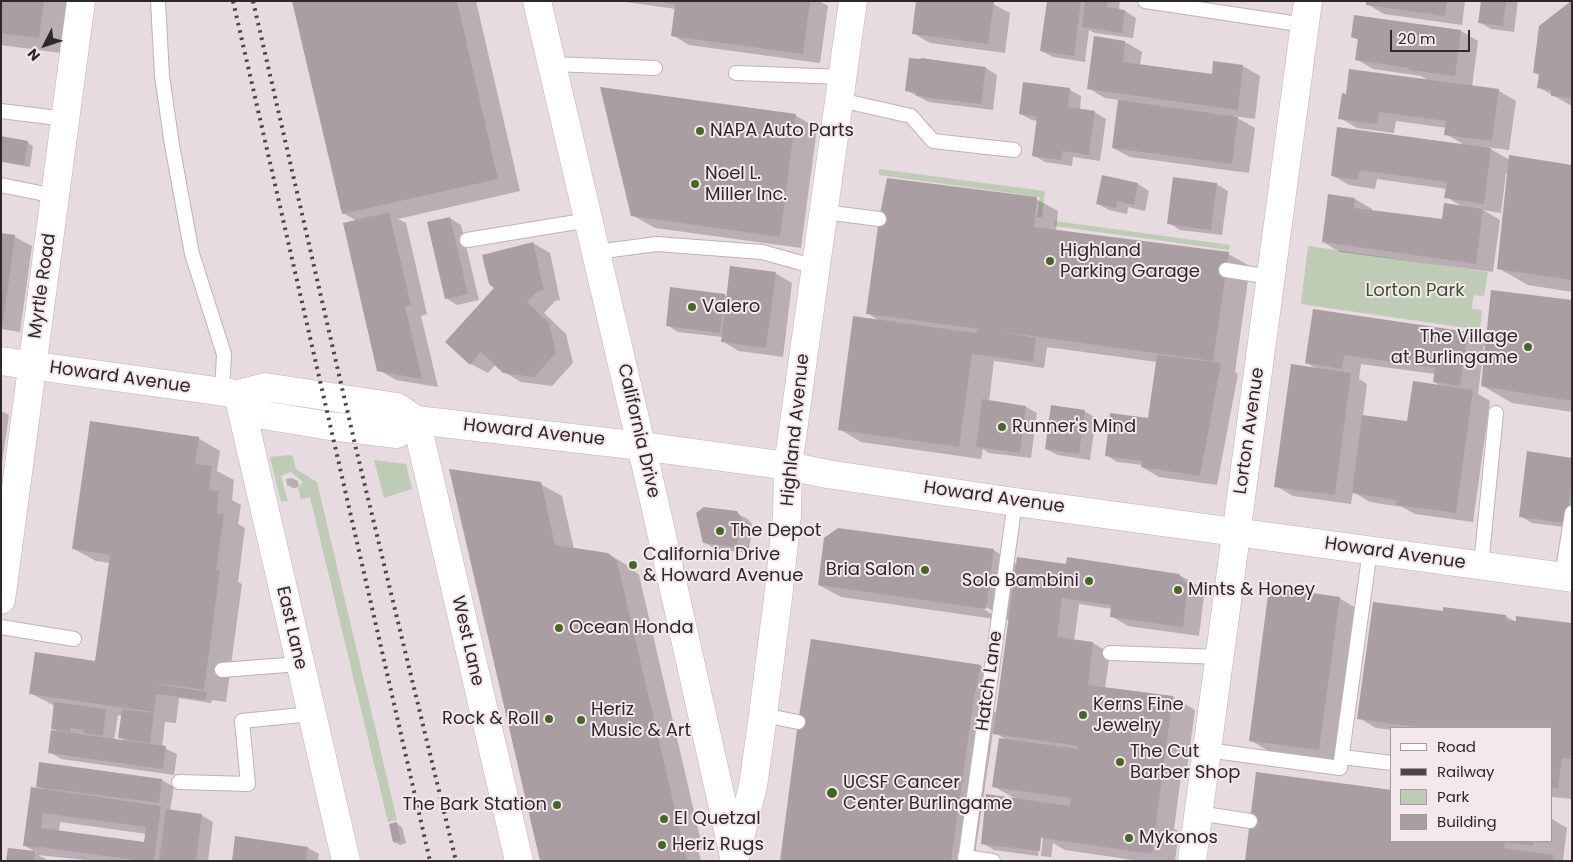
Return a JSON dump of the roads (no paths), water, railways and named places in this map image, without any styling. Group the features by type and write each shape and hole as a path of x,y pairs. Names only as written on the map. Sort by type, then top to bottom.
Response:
{"street":[{"name":"Myrtle Road","path":"1,600 81,1"},
{"name":"California Drive","path":"537,1 641,446 734,859"},
{"name":"Highland Avenue","path":"734,859 752,786 763,715 787,515 788,466 853,1"},
{"name":"Lorton Avenue","path":"1192,861 1307,13"},
{"name":"Howard Avenue","path":"1,361 230,393"},
{"path":"230,393 263,415 320,424 397,434 416,420"},
{"name":"East Lane","path":"230,393 299,664 346,861"},
{"name":"Howard Avenue","path":"416,420 641,446 788,466 827,474 1015,502 1567,577"},
{"name":"West Lane","path":"416,420 519,861"}],"lane":[{"path":"158,1 162,76 172,146 192,254 224,354 230,393"},
{"path":"1145,1 1307,13"},
{"path":"552,64 655,68"},
{"path":"736,73 841,88 911,116 933,141 1014,150"},
{"path":"1,111 66,119"},
{"path":"1,185 55,196"},
{"path":"824,212 879,219"},
{"path":"466,240 589,220"},
{"path":"596,252 656,244 762,252 816,268"},
{"path":"1226,270 1271,277"},
{"path":"1481,565 1496,413"},
{"name":"Hatch Lane","path":"965,859 1015,502"},
{"path":"1567,577 1572,513"},
{"path":"1207,750 1340,768 1370,550"},
{"path":"1,627 74,639"},
{"path":"1110,653 1220,657"},
{"path":"222,670 299,664"},
{"path":"179,782 248,784 242,721 311,714"},
{"path":"763,715 798,722"},
{"path":"1342,757 1390,763"},
{"path":"1198,813 1250,821"},
{"path":"965,859 992,861"}],"railway":[{"path":"233,1 430,861"},
{"path":"253,1 357,453 456,861"}],"place":[{"name":"NAPA Auto Parts","path":"700,131"},
{"name":"Noel L. Miller Inc.","path":"695,184"},
{"name":"Highland Parking Garage","path":"1050,261"},
{"name":"Valero","path":"692,307"},
{"name":"The Village at Burlingame","path":"1528,347"},
{"name":"Runner's Mind","path":"1002,427"},
{"name":"The Depot","path":"720,531"},
{"name":"California Drive & Howard Avenue","path":"633,565"},
{"name":"Bria Salon","path":"925,570"},
{"name":"Solo Bambini","path":"1089,581"},
{"name":"Mints & Honey","path":"1178,590"},
{"name":"Ocean Honda","path":"559,628"},
{"name":"Kerns Fine Jewelry","path":"1083,715"},
{"name":"Rock & Roll","path":"549,719"},
{"name":"Heriz Music & Art","path":"581,720"},
{"name":"The Cut Barber Shop","path":"1120,762"},
{"name":"UCSF Cancer Center Burlingame","path":"832,793"},
{"name":"The Bark Station","path":"557,805"},
{"name":"El Quetzal","path":"664,819"},
{"name":"Mykonos","path":"1129,838"},
{"name":"Heriz Rugs","path":"662,845"}],"park label":[{"name":"Lorton Park","path":"1415,291"}]}
